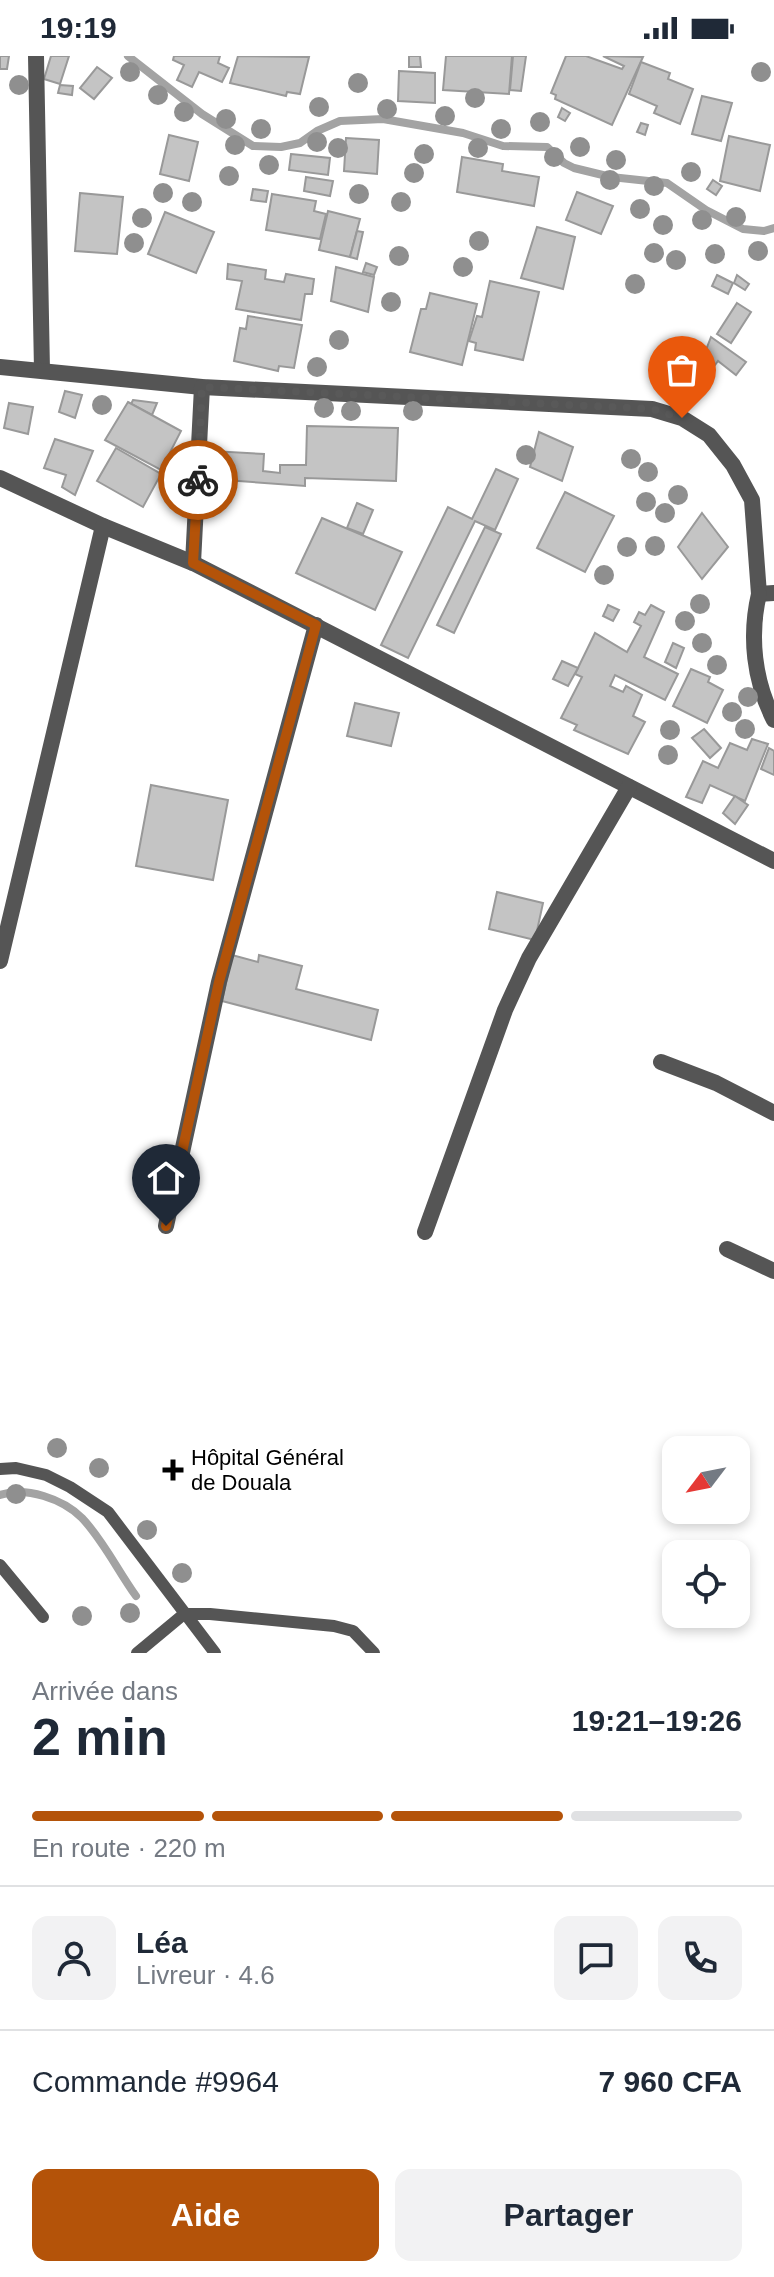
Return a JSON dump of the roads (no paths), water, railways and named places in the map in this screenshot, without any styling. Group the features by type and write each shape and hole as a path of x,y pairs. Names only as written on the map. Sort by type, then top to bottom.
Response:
{"street":[{"path":"36,56 42,370"},
{"path":"0,367 202,387 652,409 682,418 709,435 733,465 752,500 766,593 753,617 757,674 764,701 774,720"},
{"path":"193,563 202,387"},
{"path":"0,478 103,526 193,563 774,861"},
{"path":"0,961 103,526"},
{"path":"166,1226 219,982 316,625"},
{"path":"425,1232 505,1010 529,958 629,787"},
{"path":"661,1062 716,1083 774,1113"},
{"path":"727,1249 774,1271"}],"lane":[{"path":"0,1469 16,1468 46,1475 108,1512 215,1653"},
{"path":"0,1565 43,1617"},
{"path":"137,1653 184,1614 334,1626 353,1631 374,1653"}],"waterway":[{"path":"128,56 202,114 253,146 281,147 300,143 340,121 383,119 463,133 503,146 547,147 574,168 611,177 667,183 706,210 743,229 764,231 774,228"},
{"path":"0,1495 32,1493 55,1500 74,1511 97,1536 136,1596"}],"place":[{"name":"Hôpital Général de Douala","path":"173,1470"}]}
